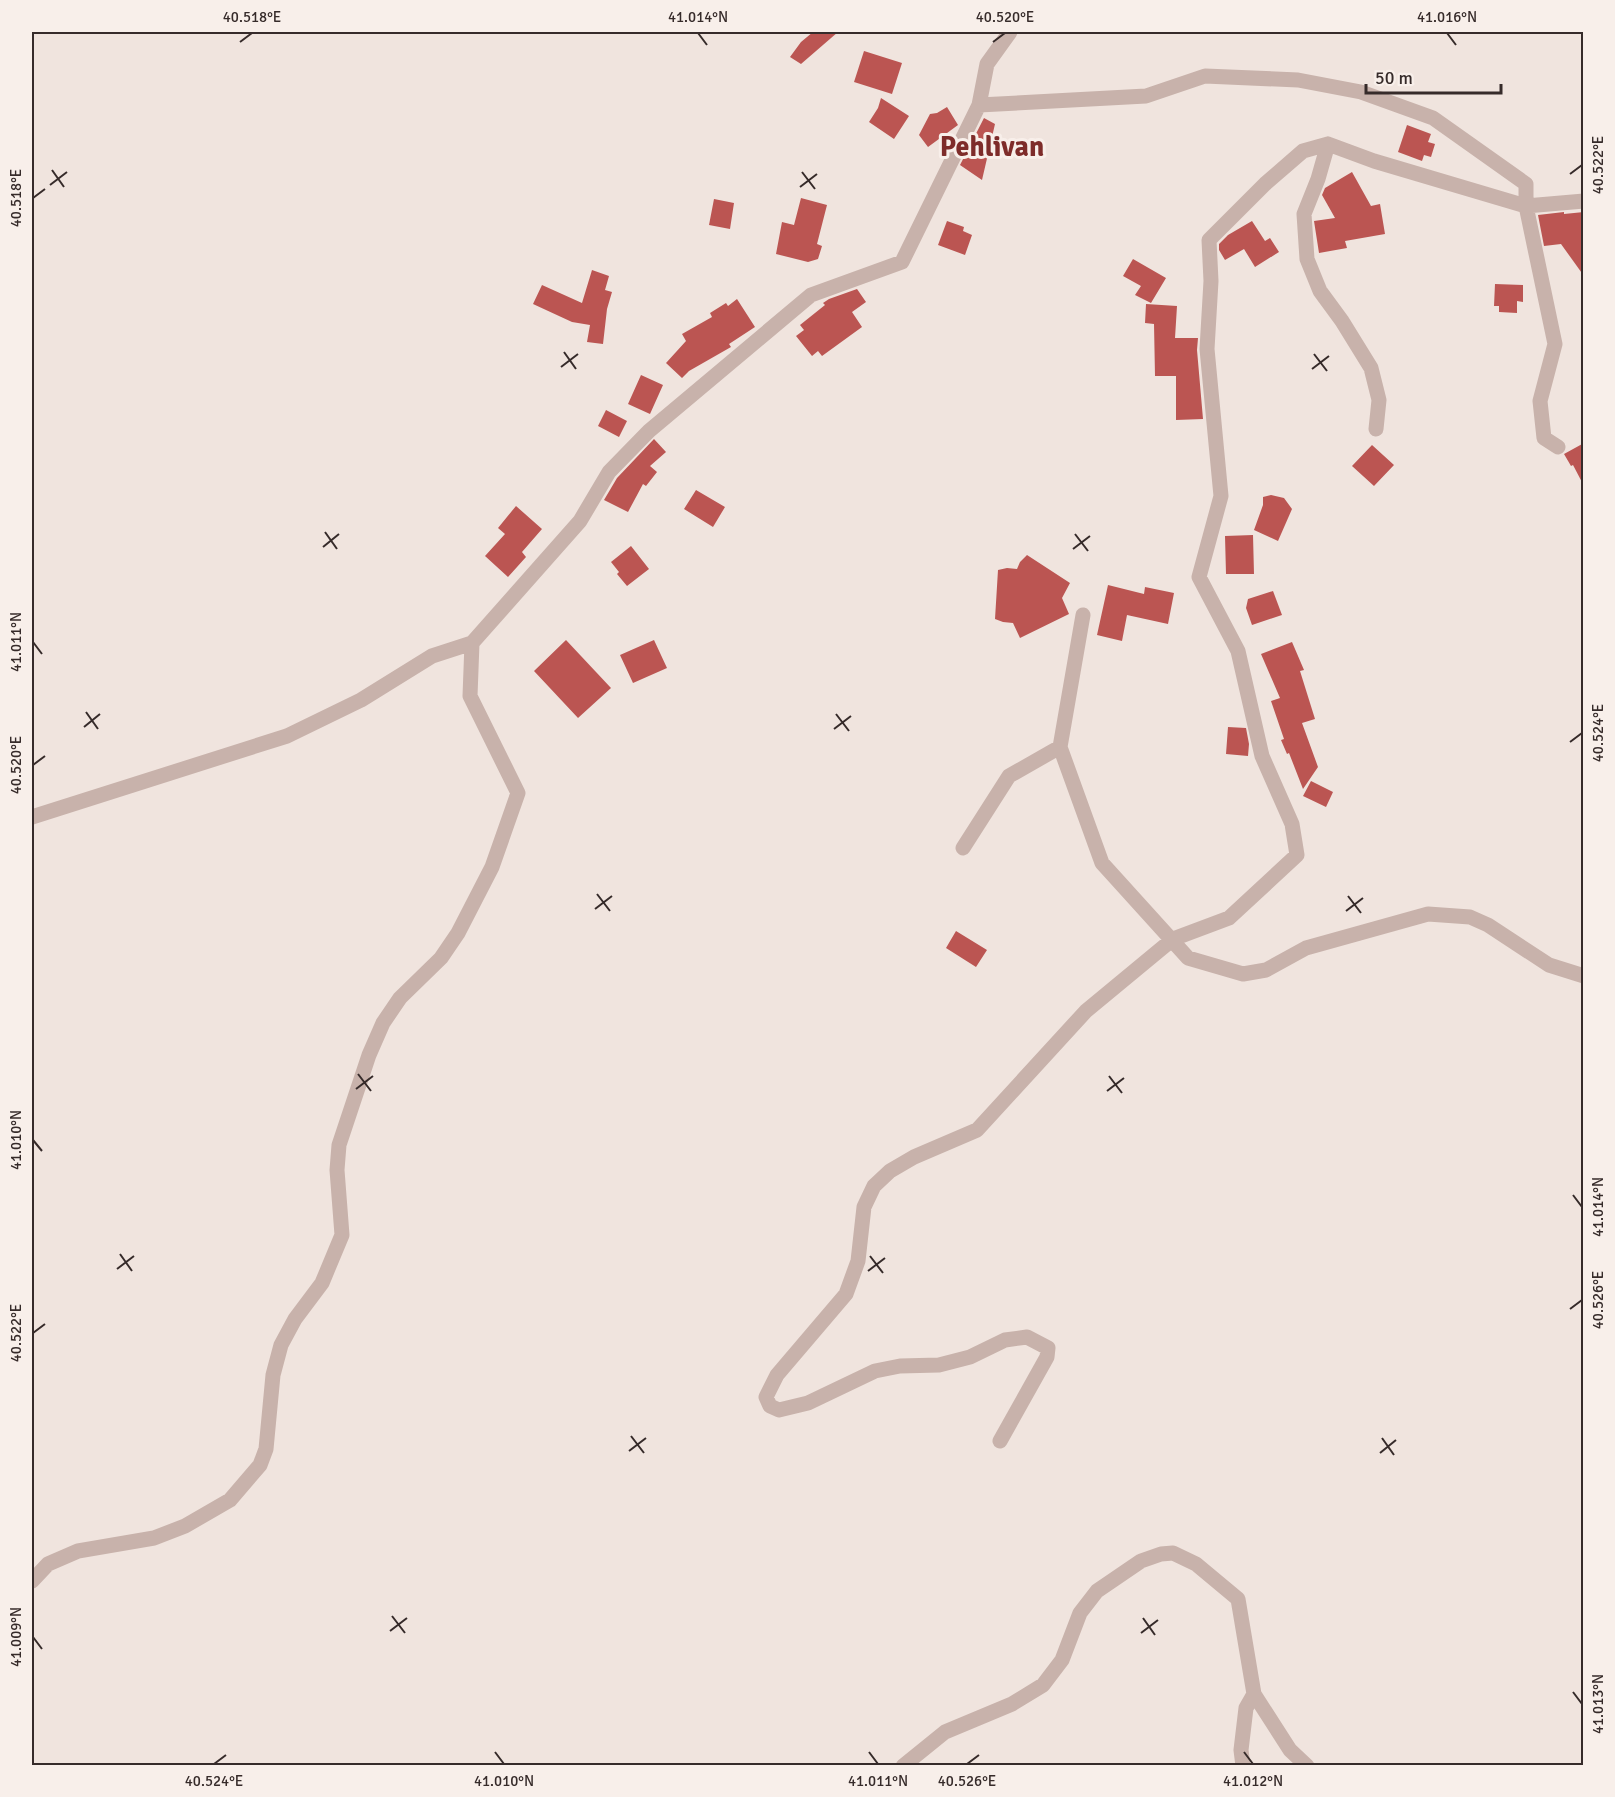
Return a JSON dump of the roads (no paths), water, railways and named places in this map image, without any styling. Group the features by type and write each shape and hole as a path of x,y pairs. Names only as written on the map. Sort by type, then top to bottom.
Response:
{"street":[{"path":"32,817 287,736 362,700 432,656 472,644 580,521 609,472 649,431 811,296 902,262 979,105 987,64 1010,32"},
{"path":"979,105 1146,96 1205,76 1298,80 1361,92 1432,118 1526,184 1526,206 1555,344 1540,401 1544,438 1558,447"},
{"path":"1328,144 1318,179 1304,214 1307,259 1320,291 1371,368 1379,400 1376,429"},
{"path":"999,1441 1047,1357 1048,1348 1027,1337 1005,1340 969,1357 939,1365 900,1366 875,1371 808,1403 779,1410 770,1406 766,1397 777,1375 846,1294 858,1261 864,1207 874,1186 890,1171 914,1157 977,1130 1086,1011 1173,939 1229,918 1297,855 1292,824 1262,756 1238,651 1199,577 1221,496 1207,349 1211,281 1209,240 1265,184 1303,151 1328,144 1374,161 1526,206 1584,201"},
{"path":"1083,615 1060,747 1102,863 1188,958 1243,974 1266,970 1306,948 1428,914 1470,917 1488,925 1549,965 1584,976"},
{"path":"32,1581 48,1564 78,1551 154,1538 185,1526 230,1500 260,1465 266,1449 273,1375 281,1345 295,1319 322,1283 342,1235 337,1170 339,1144 369,1055 382,1023 400,998 441,958 458,933 492,867 518,793 470,696 472,644"},
{"path":"963,848 1009,776 1060,747"},
{"path":"903,1766 945,1732 1012,1704 1043,1685 1062,1660 1080,1613 1097,1591 1141,1561 1161,1554 1173,1553 1196,1564 1238,1599 1254,1694 1290,1750 1307,1766"},
{"path":"1243,1766 1241,1750 1246,1708 1254,1694"}],"district":[{"name":"Pehlivan","path":"992,147"}]}
